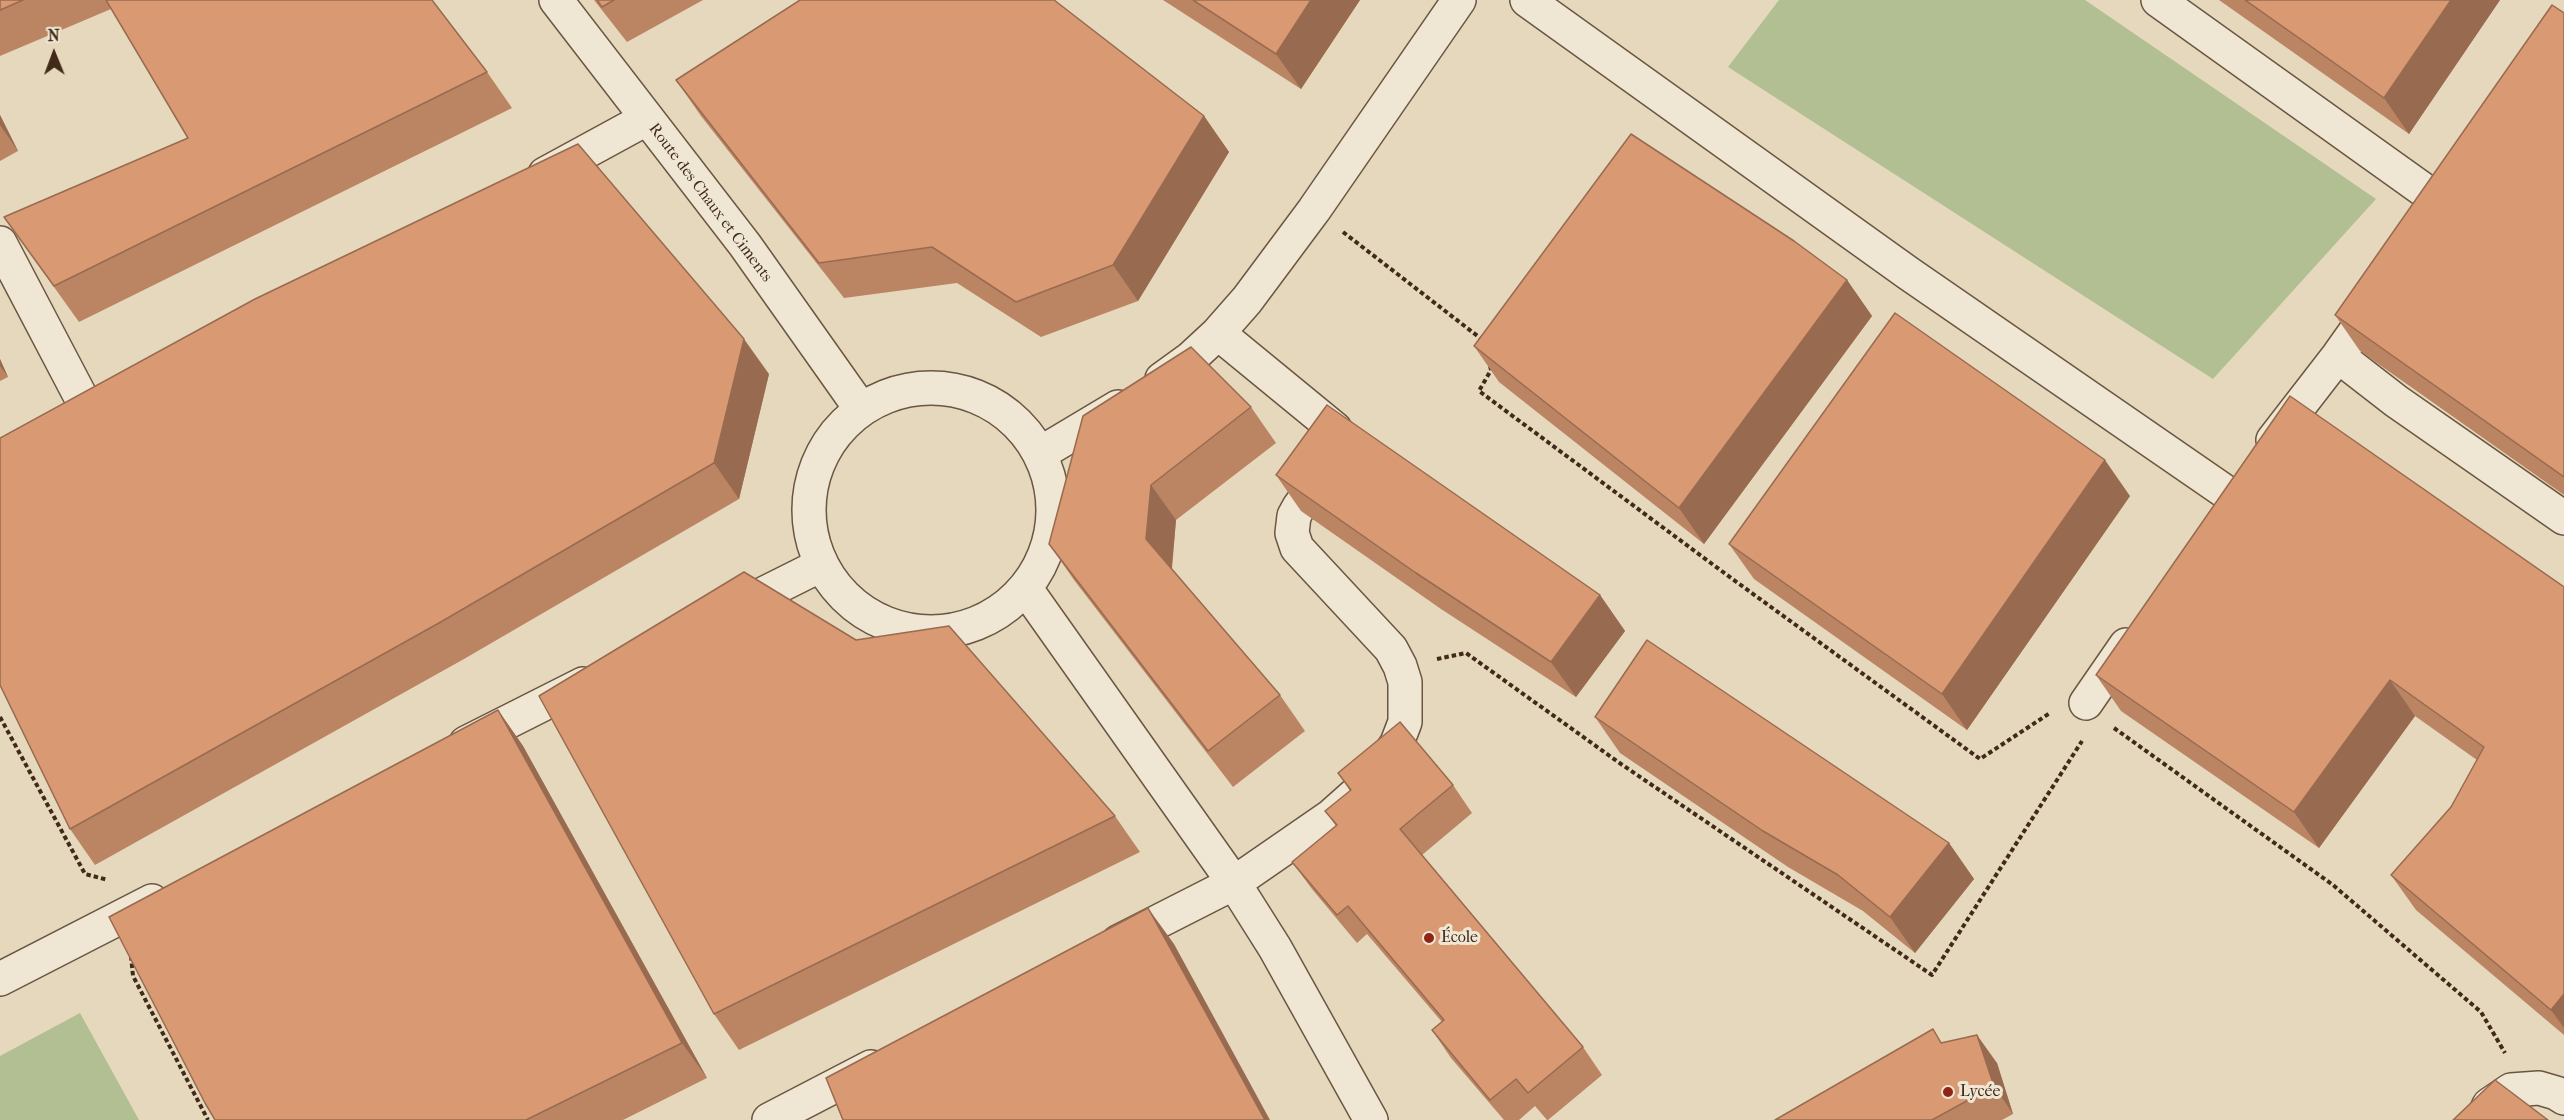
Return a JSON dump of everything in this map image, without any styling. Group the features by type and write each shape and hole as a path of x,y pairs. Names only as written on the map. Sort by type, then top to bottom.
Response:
{"street":[{"name":"Route des Chaux et Ciments","path":"556,0 745,245 861,409"},
{"path":"1041,453 1159,381 1191,358 1218,333 1247,300 1314,210 1459,0"},
{"path":"1527,0 1899,266 2230,495"},
{"path":"2158,0 2445,206"},
{"path":"518,188 646,119"},
{"path":"2426,232 2466,178"},
{"path":"0,243 75,411 116,390"},
{"path":"2211,524 2230,495 2338,357 2392,278"},
{"path":"1089,957 1234,882 1331,816 1358,792 1384,763 1397,743 1406,722 1405,682 1391,649 1376,630 1297,548 1294,541 1292,525 1294,516 1338,454 1341,442 1335,429 1218,333"},
{"path":"2338,357 2396,401 2564,518"},
{"path":"940,388 980,397 1016,420 1041,453 1054,499 1049,547 1026,589 996,615 957,630 917,632 878,621 844,598 821,565 808,523 812,480 830,440 861,409 898,392 940,388"},
{"path":"703,624 821,565"},
{"path":"1026,589 1234,882 1275,948 1371,1120"},
{"path":"2093,708 2145,618"},
{"path":"436,758 606,673"},
{"path":"0,979 182,886"},
{"path":"769,1120 894,1055"},
{"path":"2482,1120 2489,1105 2511,1090 2539,1088 2564,1098"}],"path":[{"path":"1314,210 1483,339 1486,350"},
{"path":"1489,360 1491,370 1479,391 1980,759 2075,698 2093,708 2112,727 2333,885 2481,1012 2525,1088"},
{"path":"1400,666 1466,653 1621,764 1932,975 2093,708"}],"green space":[{"path":"1779,0 2085,0 2376,199 2213,379 1728,67"},
{"path":"80,1013 139,1120 0,1120 0,1056"}],"building":[{"path":"0,0 23,0 0,10"},
{"path":"106,0 432,0 487,72 54,286 4,217 188,138"},
{"path":"597,0 614,0 602,7"},
{"path":"800,0 1054,0 1204,116 1113,265 1016,302 932,247 819,263 676,80"},
{"path":"1193,0 1311,0 1276,54"},
{"path":"2245,0 2451,0 2384,98"},
{"path":"2552,5 2564,13 2564,477 2335,315"},
{"path":"1631,134 1794,241 1847,280 1679,508 1474,346"},
{"path":"578,144 744,339 714,463 439,623 70,829 0,685 0,438 255,299"},
{"path":"1895,313 2105,460 1942,694 1729,544"},
{"path":"1191,347 1251,407 1151,485 1146,539 1280,695 1208,751 1049,544 1083,416"},
{"path":"2290,396 2564,587 2564,994 2551,1010 2391,875 2451,807 2484,747 2390,680 2294,812 2096,675"},
{"path":"1327,405 1600,595 1551,662 1416,573 1276,475"},
{"path":"744,572 856,640 949,626 1115,816 714,1014 539,696"},
{"path":"1647,640 1949,843 1890,917 1838,875 1763,831 1595,717"},
{"path":"498,710 682,1043 526,1120 215,1120 109,917"},
{"name":"École","path":"1400,722 1453,785 1400,829 1583,1047 1528,1093 1516,1079 1490,1100 1432,1030 1444,1020 1348,906 1337,915 1292,862 1337,825 1325,811 1351,790 1338,773"},
{"path":"1148,908 1265,1120 843,1120 826,1078"},
{"path":"1933,1029 1941,1043 1977,1035 1994,1086 1932,1120 1775,1120"},
{"path":"2495,1080 2548,1120 2453,1120"}],"place":[{"name":"École","path":"1429,938"},
{"name":"Lycée","path":"1948,1092"}]}
